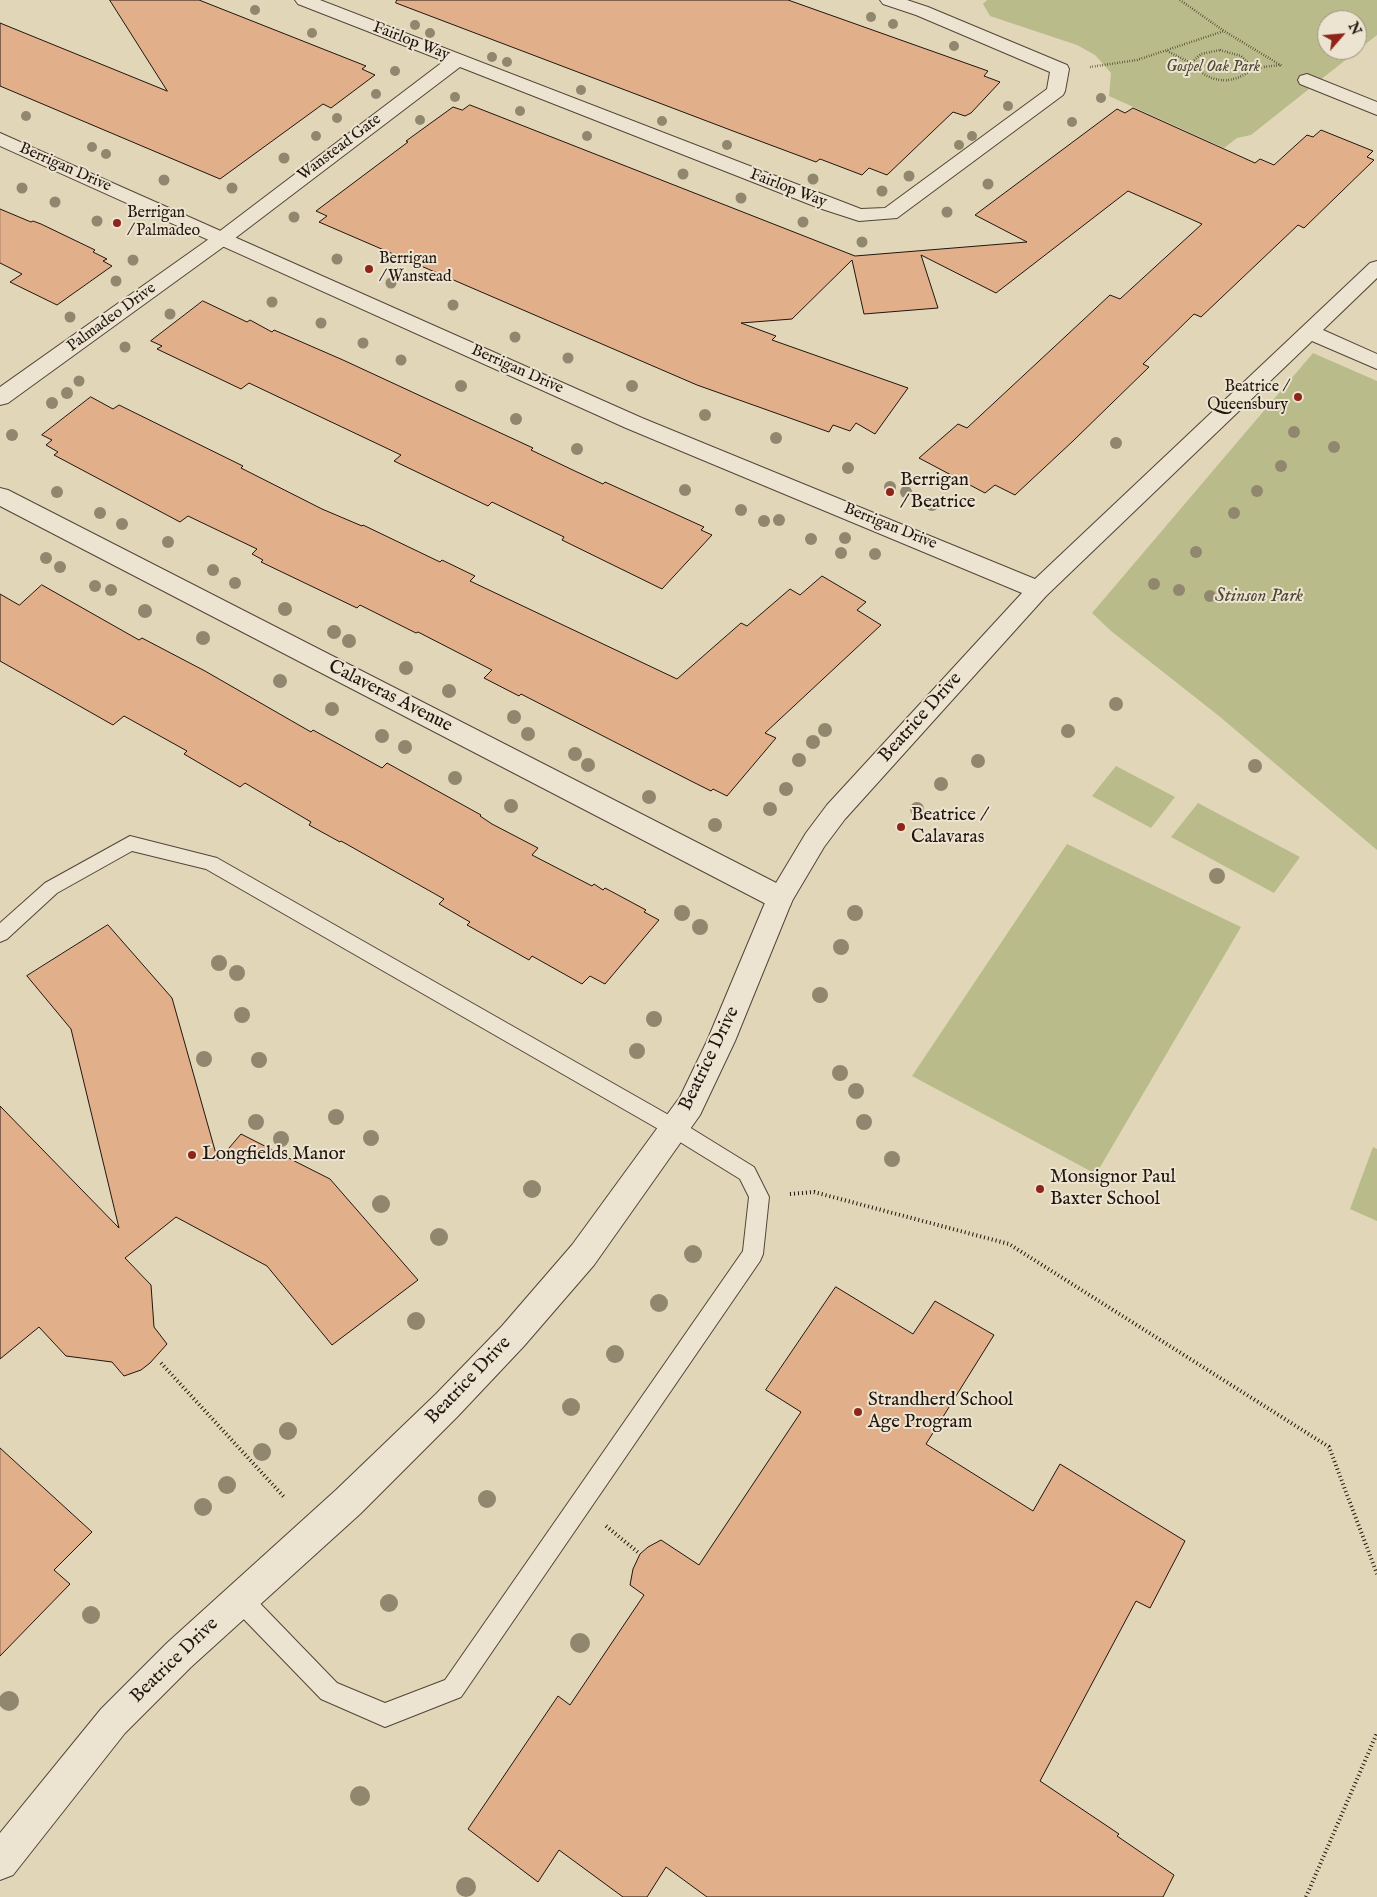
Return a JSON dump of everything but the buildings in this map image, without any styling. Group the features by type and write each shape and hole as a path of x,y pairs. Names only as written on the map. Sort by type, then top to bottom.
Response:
{"street":[{"name":"Fairlop Way","path":"304,0 826,204 859,215 890,214 1056,91 1060,69"},
{"path":"889,0 928,6 1060,69"},
{"name":"Wanstead Gate","path":"224,238 458,60"},
{"path":"1307,80 1377,109"},
{"name":"Berrigan Drive","path":"0,139 634,423 984,566 1038,590"},
{"name":"Palmadeo Drive","path":"0,398 224,238"},
{"name":"Beatrice Drive","path":"0,1862 114,1722 179,1655 348,1502 447,1405 513,1336 583,1255 690,1106 721,1041 780,898 815,840 836,812 1038,590 1377,267"},
{"path":"1309,332 1377,362"},
{"name":"Calaveras Avenue","path":"0,496 780,898"}],"lane":[{"path":"0,934 50,888 130,843 211,863 674,1128 748,1174 759,1197 754,1254 453,1689 385,1715 329,1691 240,1599"}],"path":[{"path":"1180,0 1224,32 1307,80"},
{"path":"1060,69 1138,60 1224,32"},
{"path":"1191,63 1201,54 1220,50 1240,56 1254,68"},
{"path":"1167,51 1191,63 1202,75 1223,81 1243,78 1254,68 1281,65"},
{"path":"759,1197 814,1192 1008,1244 1329,1447 1377,1574"},
{"path":"161,1363 284,1498"},
{"path":"580,1505 640,1554"},
{"path":"1306,1897 1377,1733"}],"green space":[{"name":"Gospel Oak Park","path":"987,0 1377,0 1377,35 1367,43 1367,10 1317,10 1317,60 1346,60 1251,135 1237,138 1224,148 1109,96 1111,73 1095,55 1077,45 990,16 983,4"},
{"name":"Stinson Park","path":"1313,353 1377,381 1377,850 1219,716 1111,631 1092,613"},
{"path":"1116,766 1175,797 1151,828 1092,796"},
{"path":"1198,803 1300,857 1274,893 1171,837"},
{"path":"1067,844 1241,927 1096,1174 912,1076"},
{"path":"1373,1147 1377,1149 1377,1221 1350,1209"}],"place":[{"name":"Berrigan / Palmadeo","path":"117,223"},
{"name":"Berrigan / Wanstead","path":"369,269"},
{"name":"Beatrice / Queensbury","path":"1298,397"},
{"name":"Berrigan / Beatrice","path":"890,492"},
{"name":"Beatrice / Calavaras","path":"901,827"},
{"name":"Longfields Manor","path":"192,1155"},
{"name":"Monsignor Paul Baxter School","path":"1040,1189"},
{"name":"Strandherd School Age Program","path":"858,1412"}]}
